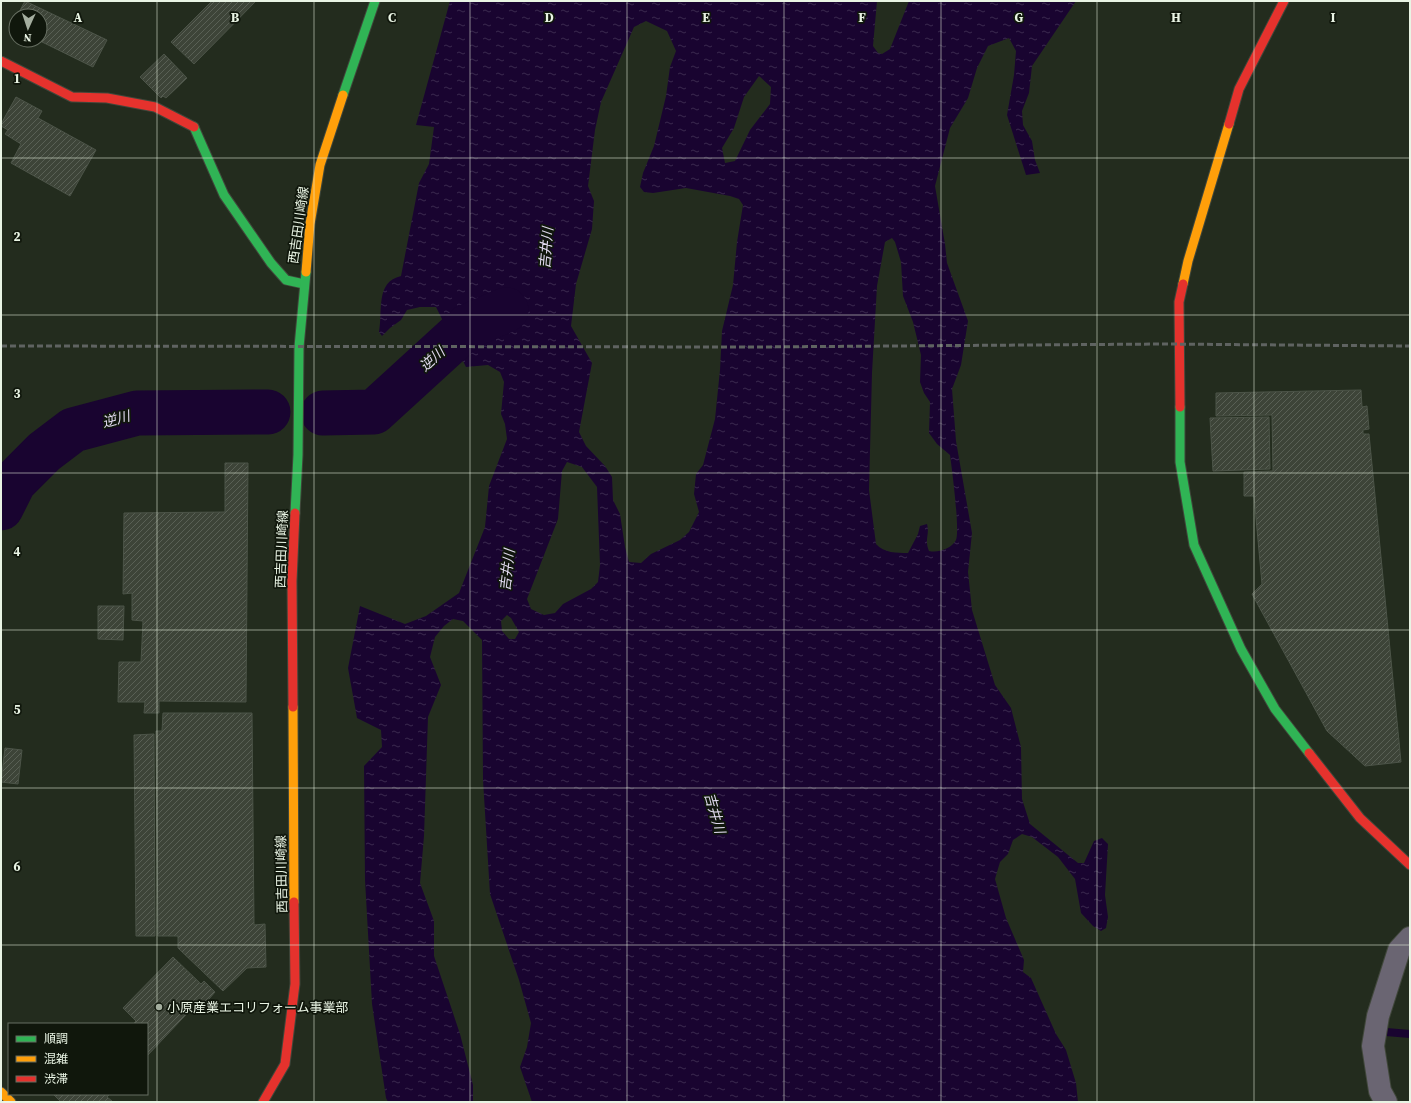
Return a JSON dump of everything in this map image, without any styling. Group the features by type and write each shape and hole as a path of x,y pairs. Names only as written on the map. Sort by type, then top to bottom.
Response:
{"main road":[{"name":"西吉田川崎線","path":"263,1102 285,1064 295,984 292,581 298,455 299,347 310,224 320,166 374,1"},
{"path":"1284,1 1239,89 1188,261 1179,302 1180,462 1194,545 1241,649 1275,709 1360,818 1410,865"},
{"path":"1,61 72,97 107,98 155,107 195,128 224,195 271,263 286,280 304,284"},
{"path":"1,1092 11,1102"}],"street":[{"path":"1386,1102 1380,1091 1373,1046 1378,1016 1399,950 1410,938"}],"water":[{"name":"吉井川","path":"450,1 877,1 873,46 878,53 882,54 890,49 909,1 1076,1 1032,66 1029,93 1022,111 1023,125 1032,141 1035,160 1040,173 1026,175 1007,115 1014,75 1016,51 1009,38 988,46 977,68 968,98 950,128 935,186 947,263 968,321 961,365 952,389 956,441 972,533 968,572 972,610 995,685 1011,708 1021,747 1022,799 1030,824 1078,863 1084,863 1094,841 1102,838 1108,844 1105,895 1108,917 1106,928 1101,931 1093,926 1081,913 1075,879 1058,857 1032,837 1022,834 1013,840 1008,854 1000,862 995,879 1006,918 1024,960 1023,972 1031,978 1056,1034 1066,1050 1076,1083 1078,1102 532,1102 520,1067 527,1047 531,1023 519,980 490,894 483,780 482,640 463,621 453,619 444,626 435,637 430,657 441,685 428,717 424,836 420,883 434,921 434,956 460,1034 473,1085 473,1102 388,1102 386,1098 372,1004 365,880 364,766 382,747 381,730 357,718 348,668 360,606 405,624 426,616 459,593 485,527 489,486 507,439 505,424 501,414 504,382 500,372 488,365 466,367 436,307 420,307 407,310 401,320 382,336 379,332 384,291 387,284 393,279 401,276 419,183 429,164 434,127 416,125","holes":["646,21 667,31 676,51 670,67 666,96 654,146 643,173 640,187 644,192 653,193 686,188 730,196 739,199 743,205 737,242 733,285 722,331 715,419 703,465 696,474 694,494 699,512 689,532 680,540 651,554 641,563 629,562 620,514 613,500 612,477 605,466 586,446 579,432 592,363 571,326 576,284 592,229 594,201 588,186 595,130 601,102 634,27","759,76 771,87 770,104 750,130 735,161 725,163 722,148 734,128 744,97","892,238 895,242 901,262 903,296 913,322 921,355 920,382 924,393 930,402 929,433 937,444 950,455 957,534 954,543 948,548 940,551 929,551 927,543 927,524 920,526 918,534 908,553 895,553 887,551 876,544 869,490 872,373 877,286 885,242","567,462 582,467 597,487 600,565 598,582 591,589 563,604 555,613 544,615 531,609 527,599 558,519 562,471","507,615 511,618 519,632 515,639 509,639 502,631 501,621"]}],"building":[{"path":"25,1 40,8 21,8"},
{"path":"212,1 256,1 194,64 171,42"},
{"path":"48,12 107,40 93,67 48,45"},
{"path":"164,54 187,78 166,98 163,96 161,98 140,77"},
{"path":"16,97 42,111 38,118 96,150 70,196 11,163 21,144 5,134 8,130 1,126 1,124"},
{"path":"1361,390 1362,407 1367,406 1369,429 1363,430 1363,434 1369,434 1401,762 1365,766 1327,731 1252,594 1262,584 1254,496 1244,496 1244,472 1273,471 1272,415 1216,416 1216,393"},
{"path":"1269,417 1270,469 1213,471 1210,418"},
{"path":"225,463 248,463 246,702 159,701 159,713 144,713 145,702 118,702 119,662 141,662 143,621 132,620 132,593 123,594 124,513 225,512"},
{"path":"98,606 124,606 123,640 98,639"},
{"path":"163,713 252,713 254,925 265,924 266,967 247,968 223,991 178,948 178,936 158,936 156,731 162,731"},
{"path":"154,734 155,936 136,936 134,735"},
{"path":"5,748 22,750 18,784 1,782"},
{"name":"小原産業エコリフォーム事業部","path":"173,957 201,984 204,981 215,992 203,1006 198,1002 148,1055 148,1023 134,1023 136,1021 123,1008"},
{"path":"54,1095 109,1095 107,1097 112,1101 61,1102"}],"waterway":[{"name":"逆川","path":"323,413 374,412 467,327 506,310"},
{"name":"逆川","path":"1,508 14,482 44,452 73,430 137,413 268,412"},
{"path":"1386,1032 1410,1034"}],"railway":[{"path":"1,346 757,347 1162,344 1410,346"}],"traffic: fast":[{"path":"343,95 375,1"},
{"path":"194,127 224,195 271,263 286,280 304,284"},
{"path":"295,513 298,455 299,347 306,272"},
{"path":"1180,407 1180,462 1194,545 1241,649 1275,709 1309,753"}],"traffic: slow":[{"path":"306,272 310,224 320,165 343,95"},
{"path":"1183,284 1188,261 1229,124"},
{"path":"293,707 294,902"},
{"path":"1,1092 11,1102"}],"traffic: jam":[{"path":"1229,124 1239,89 1284,1"},
{"path":"1,61 72,97 107,98 155,107 194,127"},
{"path":"1180,407 1179,302 1183,284"},
{"path":"293,707 292,581 295,513"},
{"path":"1309,753 1360,818 1410,865"},
{"path":"263,1102 285,1064 295,984 294,902"}],"place":[{"name":"小原産業エコリフォーム事業部","path":"159,1007"}]}
